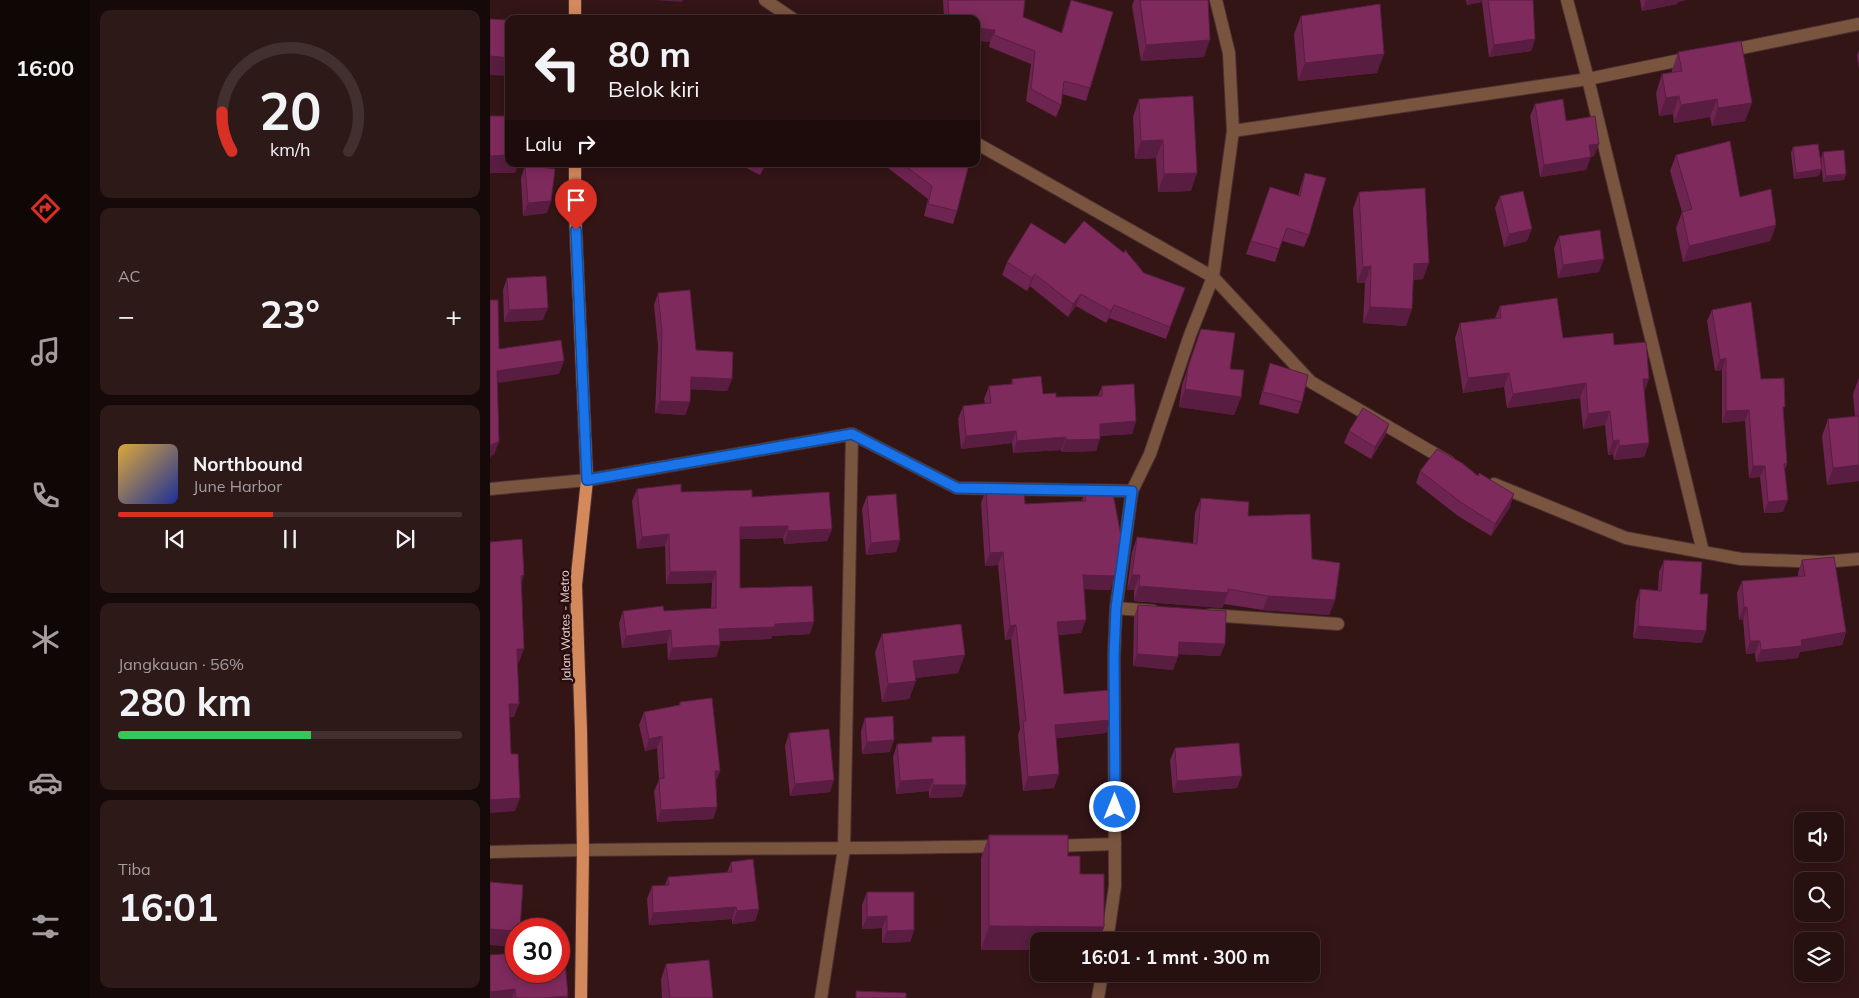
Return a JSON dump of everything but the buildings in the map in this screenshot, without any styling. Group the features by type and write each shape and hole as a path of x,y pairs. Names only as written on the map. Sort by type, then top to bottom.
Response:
{"main road":[{"path":"575,0 575,15"},
{"name":"Jalan Wates - Metro","path":"575,167 575,211 587,480 576,585 583,849 581,998"}],"street":[{"path":"764,0 787,15"},
{"path":"1108,932 1115,886 1114,656 1116,608 1132,491 1150,454 1190,336 1213,277 1233,131 1229,54 1216,0"},
{"path":"1566,0 1588,79 1703,552"},
{"path":"1233,131 1588,79 1859,24"},
{"path":"980,145 1213,277 1311,382 1463,469"},
{"path":"490,489 587,480 852,434 957,488 1132,491"},
{"path":"821,998 844,849 852,434"},
{"path":"1480,478 1626,538 1741,559 1823,562 1859,559"},
{"path":"1116,608 1164,612"},
{"path":"1193,614 1338,624"},
{"path":"1038,846 1115,844"},
{"path":"490,852 583,849 844,849 1018,846"},
{"path":"1098,998 1101,982"}],"route":[{"path":"576,230 587,480 852,434 957,488 1132,491 1116,608 1114,656 1115,807"}]}
